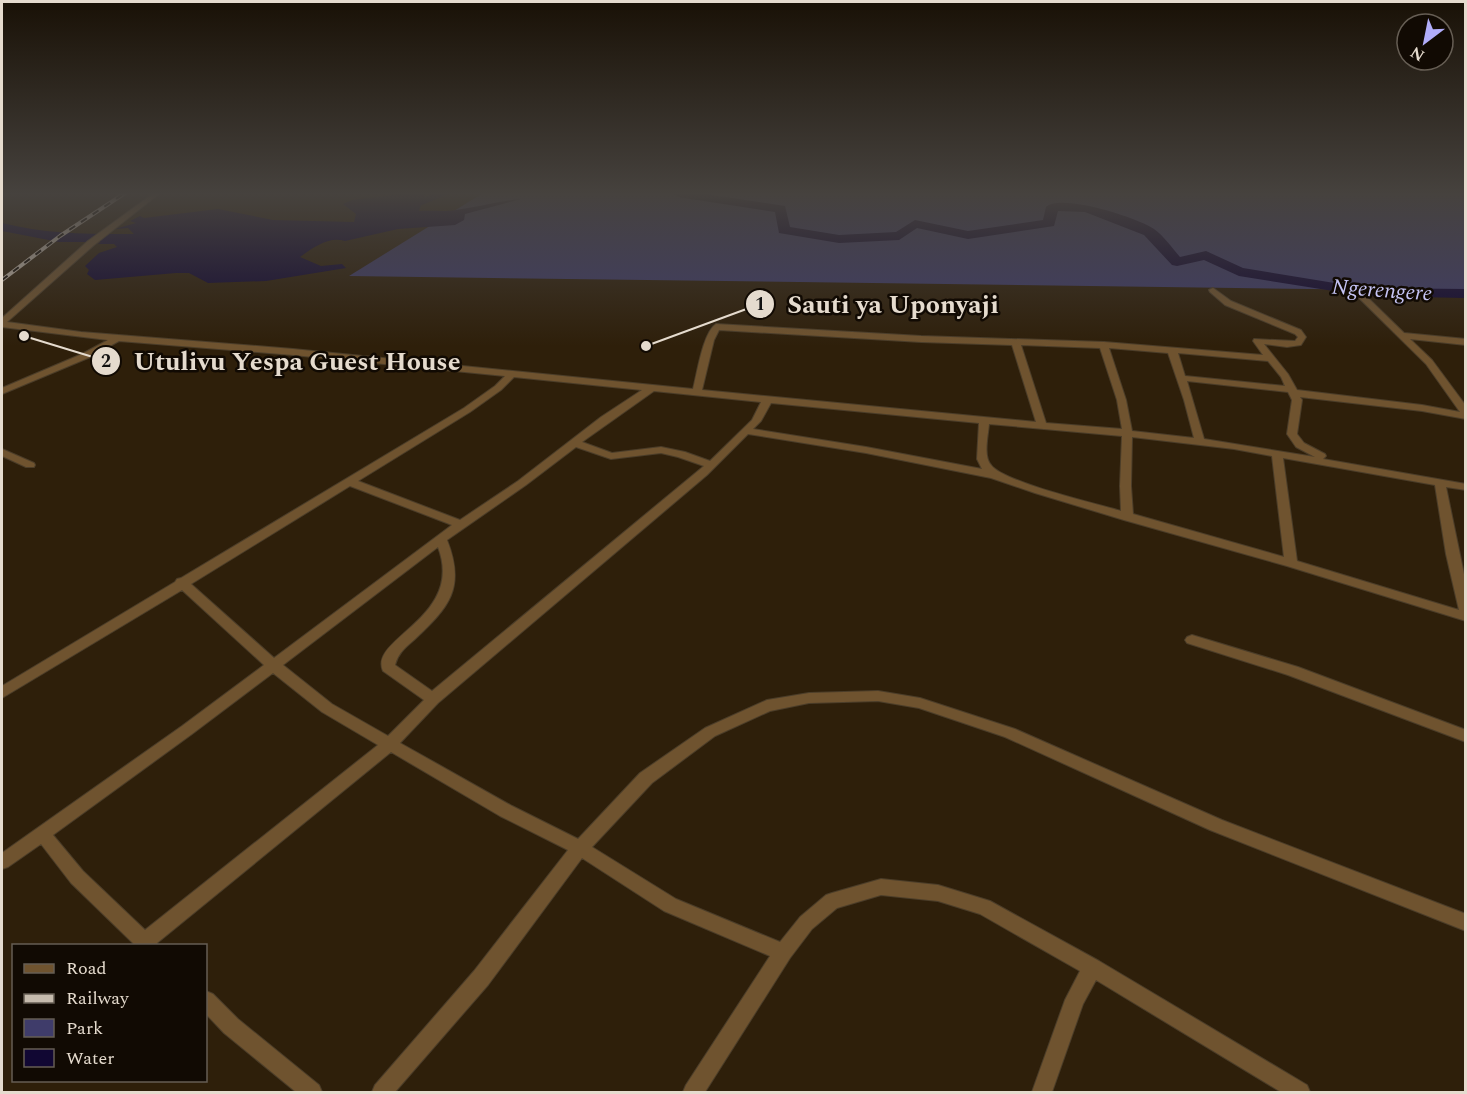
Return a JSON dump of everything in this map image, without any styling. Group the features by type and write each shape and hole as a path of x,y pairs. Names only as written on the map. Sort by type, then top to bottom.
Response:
{"street":[{"path":"2,323 90,244"},
{"path":"1213,290 1224,301 1298,332 1302,337 1300,342 1287,344 1257,341 1286,376 1297,400 1292,434 1300,445 1333,462"},
{"path":"1361,296 1443,379 1466,415"},
{"path":"2,323 117,338 293,352 511,375 697,391 767,400 1127,433 1277,453 1466,487"},
{"path":"697,391 710,340 716,327 1104,345 1270,358"},
{"path":"1401,335 1466,342"},
{"path":"2,391 85,356 117,338"},
{"path":"1016,342 1042,425"},
{"path":"1104,345 1124,411 1127,433 1125,504 1128,518"},
{"path":"1172,351 1200,442"},
{"path":"2,693 482,400 511,375"},
{"path":"1180,378 1466,415"},
{"path":"2,862 274,666 461,524 653,387"},
{"path":"42,833 77,877 147,943 389,745 433,699 712,465 756,420 767,400"},
{"path":"984,421 982,459 986,468 996,476"},
{"path":"746,431 866,450 996,476 1128,518 1291,563 1466,618"},
{"path":"576,442 611,456 661,450 681,454 712,465"},
{"path":"2,452 30,465"},
{"path":"1277,453 1291,563"},
{"path":"350,482 461,524"},
{"path":"1440,482 1452,554 1466,613"},
{"path":"433,699 388,667 389,658 396,648 436,612 448,594 450,575 447,552 441,540"},
{"path":"181,582 274,666 327,708 506,811 580,848 670,905 783,952"},
{"path":"1192,640 1293,671 1466,736"},
{"path":"382,1092 481,978 580,848 646,778 711,732 767,706 809,698 878,696 920,703 1010,733 1216,825 1466,924"},
{"path":"693,1092 783,952 806,923 832,901 881,887 938,893 984,908 1092,967 1300,1092"},
{"path":"1042,1092 1074,1000 1092,967"},
{"path":"207,1002 231,1026 312,1092"}],"green space":[{"path":"401,244 1465,244 1465,291 349,276"}],"water":[{"path":"114,244 320,244 300,257 321,266 342,264 346,268 266,281 208,283 189,273 95,280 87,274 89,270 85,266 99,253 117,247"}],"waterway":[{"name":"Ngerengere","path":"1160,244 1177,262 1206,255 1239,272 1365,292 1466,294"}],"railway":[{"path":"2,280 49,244"}],"place":[{"name":"Utulivu Yespa Guest House","path":"24,336"},
{"name":"Sauti ya Uponyaji","path":"646,346"}]}
